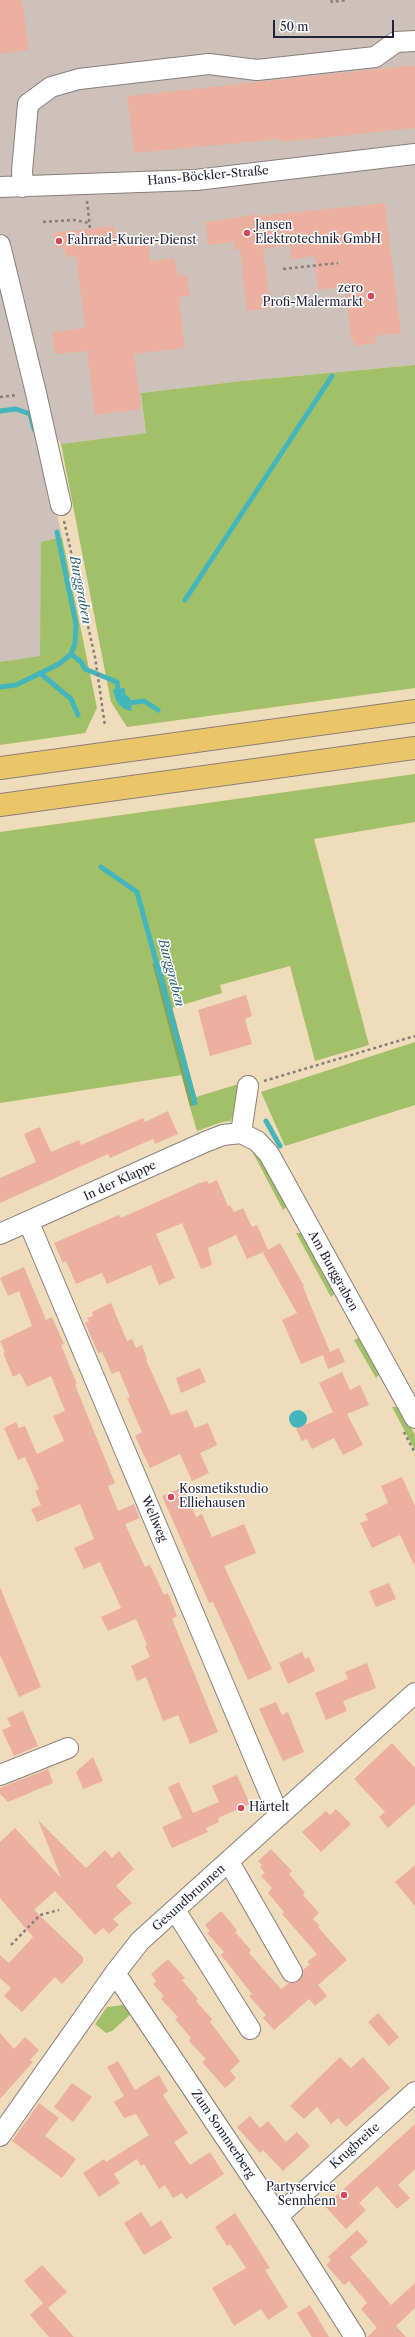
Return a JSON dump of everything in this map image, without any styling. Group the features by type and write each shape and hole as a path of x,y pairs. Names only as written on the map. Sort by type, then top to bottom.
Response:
{"highway":[{"path":"0,768 415,711"},
{"path":"0,805 415,748"}],"street":[{"path":"23,187 22,170 28,104 51,87 79,79 209,64 258,70 375,57 396,42 415,41"},
{"name":"Hans-Böckler-Straße","path":"0,187 196,180 415,154"},
{"path":"0,245 36,393 61,505"},
{"path":"241,1133 248,1086"},
{"name":"In der Klappe","path":"0,1234 29,1223 205,1142 223,1135 241,1133"},
{"name":"Am Burggraben","path":"241,1133 257,1141 269,1154 415,1418"},
{"name":"Wellweg","path":"29,1223 279,1816"},
{"name":"Gesundbrunnen","path":"0,2136 115,1973 140,1941 415,1693"},
{"path":"0,1775 68,1748"},
{"path":"228,1862 292,1972"},
{"path":"175,1910 250,2029"},
{"name":"Zum Sommerberg","path":"115,1973 278,2216 355,2337"},
{"name":"Krugbreite","path":"278,2216 415,2092"}],"path":[{"path":"332,0 332,2 348,0"},
{"path":"86,184 90,229"},
{"path":"44,222 74,220 89,223"},
{"path":"283,269 338,263"},
{"path":"61,505 95,657 105,726"},
{"path":"248,1086 415,1036"},
{"path":"11,1945 40,1915 59,1910"}],"shaded area":[{"path":"0,0 415,0 415,365 242,381 141,393 146,433 61,444 34,408 62,537 41,542 41,657 0,662"}],"green space":[{"path":"415,365 415,688 127,727 111,702 61,444 146,433 141,393 242,381"},
{"path":"62,537 97,708 85,733 0,745 0,662 40,656 41,542"},
{"path":"415,774 415,822 314,839 369,1045 315,1061 290,966 220,985 222,993 172,1008 160,963 152,964 182,1075 0,1103 0,832"},
{"path":"160,962 198,1104 190,1107 152,964"},
{"path":"415,1042 415,1105 285,1146 261,1092"},
{"path":"242,1083 231,1121 222,1122 197,1131 190,1107 198,1104 196,1097"},
{"path":"251,1149 260,1156 288,1205 283,1210"},
{"path":"296,1233 304,1233 336,1292 331,1297"},
{"path":"359,1338 362,1339 381,1372 376,1378 354,1340"},
{"path":"392,1407 399,1407 415,1435 415,1450"},
{"path":"123,2005 131,2014 112,2031 106,2033 95,2024 107,2007"}],"water":[{"path":"125,688 125,694 130,698 132,711 118,704 115,697 113,689"},
{"path":"298,1410 304,1413 307,1419 304,1425 298,1428 292,1425 289,1419 292,1413"}],"building":[{"path":"0,0 22,0 29,50 0,54"},
{"path":"415,65 415,128 282,142 282,139 134,153 127,96"},
{"name":"zero Profi-Malermarkt","path":"385,203 401,333 375,336 376,343 354,346 353,339 351,339 345,287 318,290 315,256 291,259 290,245 263,249 271,308 247,311 240,249 235,250 234,242 208,245 206,222 259,214 259,216"},
{"path":"114,226 116,242 147,238 150,261 174,258 178,276 187,275 190,296 179,297 185,348 134,354 141,409 95,415 87,351 55,354 52,332 85,328 76,256 66,257 64,247 55,248 53,233"},
{"path":"246,995 252,1016 245,1019 252,1044 210,1056 198,1010"},
{"path":"168,1111 178,1134 155,1144 153,1139 110,1158 108,1154 0,1203 0,1178 36,1162 24,1134 40,1127 51,1152 79,1140 81,1145 143,1118 145,1122"},
{"path":"217,1180 228,1206 230,1205 234,1212 243,1208 252,1227 257,1225 268,1250 247,1259 236,1235 208,1248 212,1265 201,1269 182,1223 156,1234 175,1278 159,1285 151,1265 107,1284 102,1273 76,1284 66,1261 63,1263 54,1243 119,1215 121,1218 197,1184 207,1181 209,1184"},
{"path":"280,1243 304,1286 303,1287 330,1352 301,1364 282,1320 297,1313 263,1253"},
{"path":"24,1267 46,1320 52,1317 64,1344 61,1345 77,1384 75,1385 115,1483 108,1486 118,1511 134,1504 140,1518 125,1524 145,1567 150,1565 164,1595 168,1593 177,1616 172,1619 218,1732 190,1744 178,1715 163,1721 146,1677 137,1681 131,1666 150,1657 145,1646 147,1645 136,1619 108,1631 101,1617 121,1608 100,1562 84,1569 74,1548 94,1539 80,1504 37,1522 31,1509 41,1505 35,1491 39,1489 25,1457 18,1460 4,1428 16,1422 19,1428 25,1426 37,1454 64,1441 53,1416 65,1411 51,1376 27,1387 20,1373 13,1377 3,1353 5,1352 0,1341 32,1326 19,1291 8,1296 0,1278"},
{"path":"111,1303 127,1341 132,1339 136,1348 142,1345 147,1359 146,1360 171,1415 187,1410 195,1428 208,1423 217,1445 200,1453 209,1473 192,1481 180,1454 150,1468 135,1436 142,1432 127,1398 130,1397 119,1371 112,1374 102,1352 98,1353 85,1323 89,1321 87,1318 93,1316 92,1312"},
{"path":"339,1348 345,1362 328,1369 323,1355"},
{"path":"200,1368 206,1382 181,1393 176,1378"},
{"path":"342,1372 350,1390 360,1385 369,1405 347,1414 363,1445 343,1455 334,1438 312,1449 307,1439 302,1441 296,1429 333,1412 319,1383"},
{"path":"402,1477 415,1506 415,1567 400,1535 372,1548 360,1523 368,1520 365,1514 388,1503 381,1486"},
{"path":"183,1487 196,1517 202,1514 212,1537 244,1524 256,1553 224,1566 272,1669 248,1680 213,1602 209,1603 162,1496"},
{"path":"389,1583 396,1599 376,1607 369,1591"},
{"path":"0,1587 41,1687 19,1697 0,1655"},
{"path":"302,1652 305,1659 309,1657 315,1671 288,1684 279,1663"},
{"path":"367,1663 376,1688 343,1701 347,1711 326,1720 315,1693 348,1679 345,1672"},
{"path":"276,1702 282,1715 288,1712 304,1752 283,1761 259,1709"},
{"path":"23,1711 38,1746 14,1756 2,1730 11,1726 7,1718"},
{"path":"392,1743 415,1768 415,1804 388,1828 379,1817 385,1812 354,1779"},
{"path":"93,1757 103,1781 83,1789 76,1772"},
{"path":"48,1769 53,1783 8,1802 0,1794 0,1788"},
{"path":"237,1775 250,1804 218,1818 219,1822 206,1828 208,1832 172,1848 162,1827 182,1818 168,1787 179,1782 193,1813 219,1802 212,1786"},
{"path":"336,1809 351,1824 321,1852 302,1832 326,1811 330,1815"},
{"path":"38,1820 86,1868 105,1850 112,1858 119,1851 134,1869 116,1886 132,1903 113,1919 119,1925 109,1934 103,1928 95,1935 55,1891 34,1910 83,1957 83,1962 62,1984 55,1977 22,2012 4,1996 11,1988 0,1978 0,1955 9,1963 33,1937 0,1898 0,1842 15,1828 61,1878"},
{"path":"271,1849 292,1871 289,1874 305,1893 303,1895 319,1913 313,1919 320,1926 318,1927 347,1960 318,1985 327,1996 315,2006 309,1999 274,2030 263,2018 266,2015 249,1996 252,1994 221,1955 224,1952 207,1933 210,1931 205,1925 221,1911 237,1930 235,1932 251,1950 249,1953 281,1989 289,1983 297,1982 302,1978 303,1970 310,1964 307,1962 317,1954 282,1914 284,1912 268,1893 272,1888 261,1876 265,1873 260,1867 262,1865 258,1861"},
{"path":"415,1865 415,1906 395,1882"},
{"path":"168,1959 185,1978 182,1980 198,1999 196,2001 212,2019 210,2022 240,2061 230,2071 236,2078 225,2088 202,2062 206,2059 189,2041 191,2038 175,2019 178,2017 161,1999 164,1996 153,1984 156,1981 151,1974"},
{"path":"378,2013 399,2037 389,2046 368,2022"},
{"path":"0,2033 14,2049 25,2037 39,2050 30,2060 33,2062 0,2099"},
{"path":"340,2057 351,2068 363,2057 390,2088 346,2127 338,2118 331,2124 317,2107 304,2119 290,2106"},
{"path":"118,2061 135,2090 159,2075 168,2091 163,2095 188,2133 174,2142 190,2165 210,2152 224,2174 186,2199 182,2193 173,2198 165,2185 159,2189 144,2164 141,2166 137,2159 114,2174 120,2183 99,2197 83,2173 104,2159 106,2162 149,2135 136,2114 124,2118 114,2102 124,2096 107,2067"},
{"path":"72,2083 92,2097 73,2122 54,2107"},
{"path":"39,2103 59,2118 45,2136 76,2159 62,2178 12,2141"},
{"path":"250,2116 260,2128 268,2121 286,2142 297,2132 310,2146 283,2171 263,2150 260,2153 237,2127"},
{"path":"415,2124 415,2169 398,2185 410,2198 397,2209 377,2186 359,2203 366,2210 346,2229 325,2206"},
{"path":"141,2212 151,2227 161,2220 172,2238 144,2255 124,2223"},
{"path":"235,2213 270,2268 265,2270 288,2307 268,2320 261,2309 234,2326 212,2288 246,2268 230,2244 227,2246 215,2227"},
{"path":"357,2230 368,2242 350,2257 391,2305 415,2283 415,2308 396,2326 406,2337 367,2337 377,2328 361,2309 367,2303 349,2281 344,2285 326,2265 331,2260 328,2257"},
{"path":"42,2265 67,2292 48,2308 74,2337 49,2337 30,2315 43,2303 24,2281"},
{"path":"310,2305 329,2337 312,2337 297,2313"}],"waterway":[{"path":"185,600 332,376"},
{"name":"Burggraben","path":"0,411 16,409 30,414 34,429"},
{"name":"Burggraben","path":"0,687 16,685 59,664 71,654 75,644 76,624 57,532"},
{"path":"71,654 81,662 85,669 117,682 119,695"},
{"name":"Burggraben","path":"40,673 71,699 78,715"},
{"path":"125,700 128,703 144,701 158,710"},
{"name":"Burggraben","path":"101,867 137,892 195,1103"},
{"name":"Burggraben","path":"266,1121 280,1146"}],"place":[{"name":"Jansen Elektrotechnik GmbH","path":"247,233"},
{"name":"Fahrrad-Kurier-Dienst","path":"59,241"},
{"name":"zero Profi-Malermarkt","path":"371,296"},
{"name":"Kosmetikstudio Elliehausen","path":"171,1497"},
{"name":"Härtelt","path":"241,1808"},
{"name":"Partyservice Sennhenn","path":"344,2195"}]}
